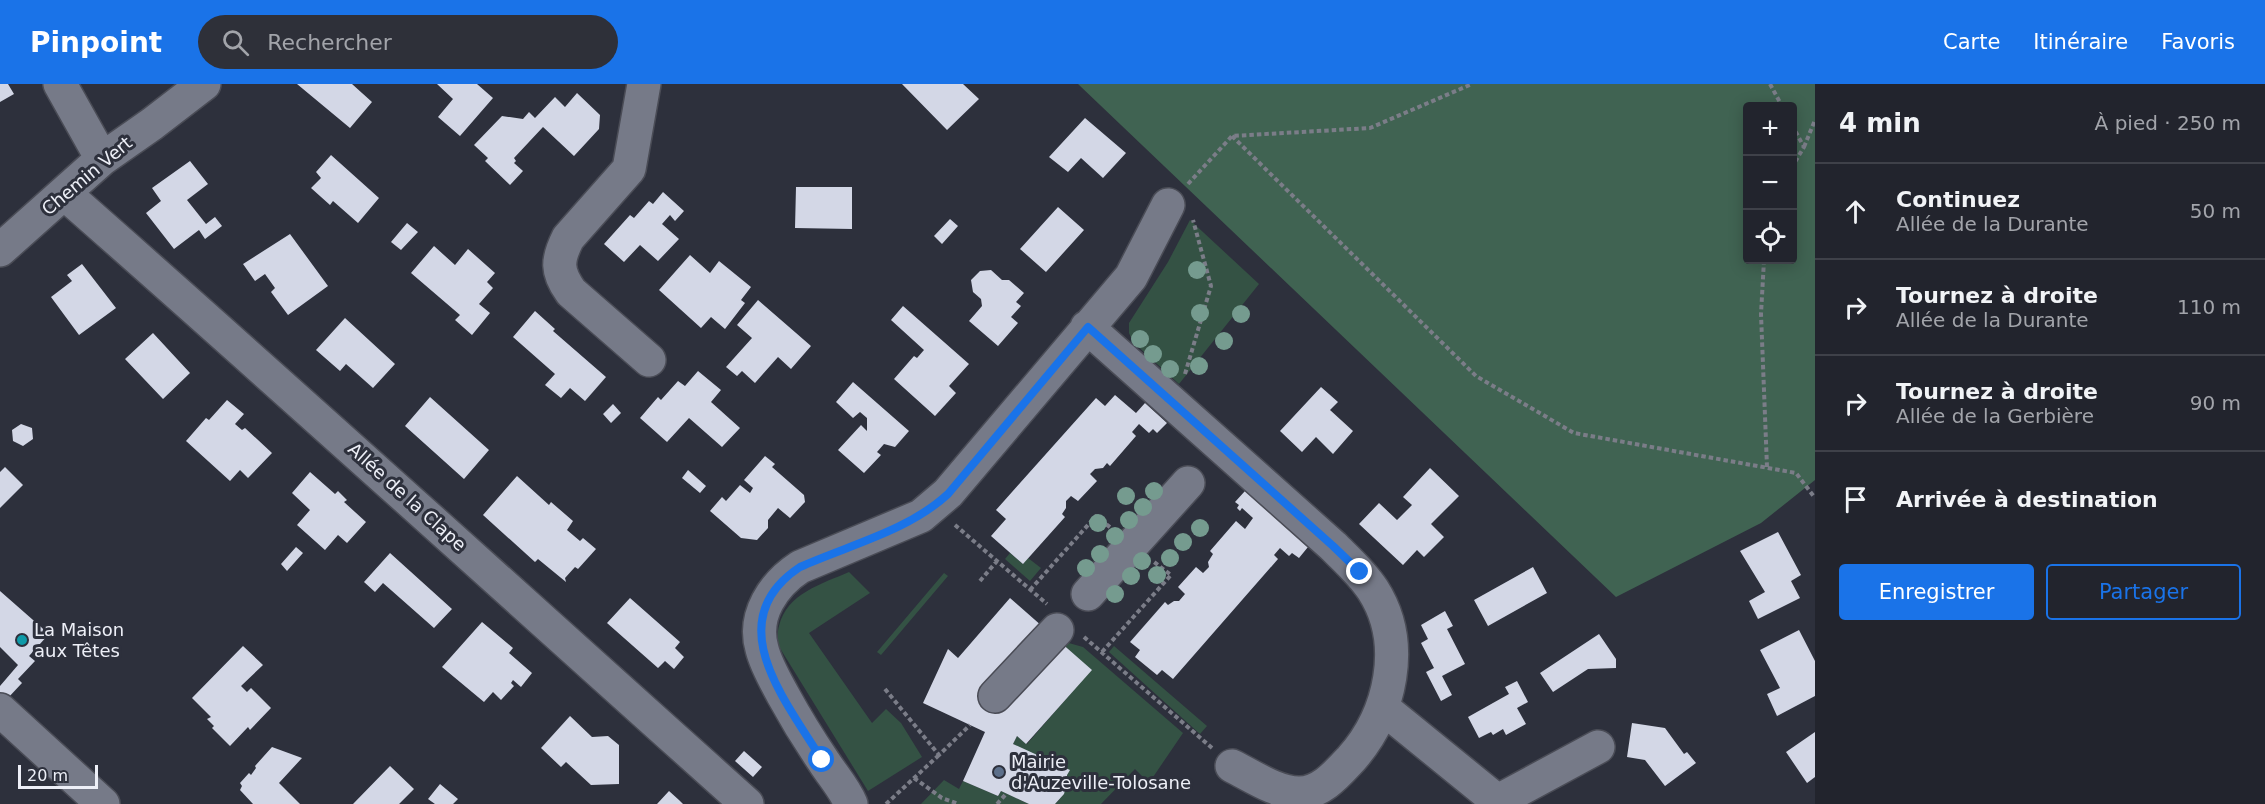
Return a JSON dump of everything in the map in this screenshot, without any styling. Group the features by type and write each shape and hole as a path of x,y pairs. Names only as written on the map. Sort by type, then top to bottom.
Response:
{"street":[{"path":"60,84 102,159"},
{"name":"Chemin Vert","path":"0,250 102,159 204,84"},
{"path":"644,84 629,169 568,238 561,251 559,266 562,280 571,292 649,360"},
{"name":"Allée de la Clape","path":"64,193 378,470 531,611 747,804"},
{"path":"851,804 846,792 822,760 788,704 768,667 761,647 760,635 763,615 772,592 787,576 800,567 906,523 934,507 948,494 1131,277 1168,205"},
{"path":"1088,327 1360,572 1374,591 1385,614 1390,636 1391,669 1383,708 1372,732 1356,753 1327,783 1315,790 1296,793 1232,766"},
{"path":"995,696 1221,446"},
{"path":"1383,708 1500,803 1598,747"},
{"path":"0,710 103,804"}],"path":[{"path":"1172,403 1182,386 1211,286 1194,222 1168,205 1232,136 1370,128 1472,84"},
{"path":"1770,84 1780,102"},
{"path":"1797,159 1815,120"},
{"path":"1797,134 1804,147"},
{"path":"1232,136 1476,376 1574,433 1796,473 1815,498"},
{"path":"1764,264 1761,314 1767,467"},
{"path":"1030,590 1096,516 1171,575 1102,652"},
{"path":"980,581 997,561"},
{"path":"885,689 939,755"},
{"path":"886,804 970,725"},
{"path":"914,778 942,798 959,804"},
{"path":"998,804 1006,794"}],"green space":[{"path":"1078,84 1815,84 1815,480 1761,523 1616,597"},
{"path":"1190,220 1259,284 1179,384 1133,342 1129,333 1129,323 1168,262"},
{"path":"1010,553 1023,564 1028,558 1041,568 1030,581 1005,559"},
{"path":"849,572 870,593 809,633 872,723 886,709 901,723 922,757 868,791 778,645 779,626 790,605 807,591"},
{"path":"944,573 948,576 881,655 877,652"},
{"path":"1058,640 1083,647 1183,733 1149,783 1135,769 1101,804 1055,804 1064,791 1067,775 1013,744 1017,736 1027,744 1091,670"},
{"path":"1114,646 1207,726 1200,734 1109,652"},
{"path":"944,780 959,789 963,781 998,796 1001,791 1029,804 921,804"}],"building":[{"path":"0,84 8,84 14,94 0,102"},
{"path":"297,84 352,84 372,102 350,128"},
{"path":"437,84 477,84 493,98 460,136 438,117 453,99"},
{"path":"902,84 963,84 979,99 947,130"},
{"path":"577,93 600,115 599,129 574,156 543,127 514,158 516,161 514,163 523,171 510,185 485,161 488,158 474,145 502,116 523,119 529,112 535,118 555,97 565,107"},
{"path":"1085,118 1126,153 1103,178 1081,158 1068,172 1049,157"},
{"path":"331,155 379,198 358,223 333,201 330,205 311,188 321,178 316,172"},
{"path":"190,161 208,184 187,200 206,224 215,217 222,226 205,239 199,230 174,249 146,213 161,201 152,188"},
{"path":"796,187 852,187 852,229 795,228"},
{"path":"663,192 684,211 675,221 670,215 662,224 679,239 658,261 640,245 624,262 604,244 630,215 634,218 649,201 653,204"},
{"path":"1058,207 1084,230 1046,272 1020,249"},
{"path":"950,219 958,226 942,244 934,236"},
{"path":"407,223 418,232 401,250 391,242"},
{"path":"290,234 328,286 288,315 271,292 275,288 265,274 255,281 243,264"},
{"path":"434,246 455,265 468,249 495,273 487,282 493,288 479,304 490,313 472,335 455,320 460,315 411,273"},
{"path":"690,255 710,273 719,261 751,287 741,300 745,303 725,329 711,317 701,328 659,290"},
{"path":"82,264 116,308 79,335 51,297 72,281 67,275"},
{"path":"991,270 1002,280 1009,280 1024,293 1016,302 1021,306 1011,317 1018,323 998,346 969,321 982,306 981,299 973,292 971,280 980,271"},
{"path":"758,300 811,346 791,369 778,357 755,383 742,371 737,376 726,367 752,338 737,325"},
{"path":"903,306 969,364 949,386 956,393 935,416 894,379 914,356 917,358 924,350 891,320"},
{"path":"535,311 555,329 553,331 606,377 585,401 570,388 561,398 545,385 555,374 513,337"},
{"path":"345,318 395,364 373,388 346,364 340,371 316,350"},
{"path":"153,333 190,373 163,399 125,359"},
{"path":"698,371 721,390 711,402 740,428 722,447 689,418 667,442 640,418 658,397 661,400 678,381 685,386"},
{"path":"853,382 909,431 895,447 884,444 877,452 881,455 864,473 838,450 861,425 867,431 867,418 860,412 853,418 836,402"},
{"path":"1321,387 1338,402 1330,410 1353,431 1333,454 1316,437 1302,452 1280,431"},
{"path":"1115,395 1136,413 1145,403 1167,423 1157,433 1153,429 1149,433 1139,424 1132,432 1136,436 1110,466 1107,463 1103,468 1095,469 1090,474 1097,481 1078,501 1071,496 1066,501 1066,508 1062,514 1065,517 1023,564 991,536 1006,519 996,510 1096,398 1105,406"},
{"path":"430,397 489,450 464,479 405,426"},
{"path":"227,400 244,414 235,424 242,430 245,428 272,453 248,478 240,470 230,481 186,441 206,418 209,420"},
{"path":"613,404 621,413 611,423 603,414"},
{"path":"21,424 32,428 33,439 23,446 13,441 12,430"},
{"path":"765,456 775,464 772,467 804,495 805,502 790,518 778,508 768,520 768,528 757,540 741,538 710,511 722,497 726,501 740,485 750,493 753,488 744,480"},
{"path":"5,467 23,485 0,508 0,472"},
{"path":"1430,468 1459,496 1431,524 1444,537 1424,557 1417,550 1403,565 1359,524 1379,503 1397,520 1412,505 1403,497"},
{"path":"688,470 706,486 700,493 682,478"},
{"path":"310,472 335,494 338,491 347,500 344,502 366,522 347,543 338,535 325,550 297,525 310,510 292,493"},
{"path":"517,476 549,505 551,502 573,521 567,530 580,541 583,538 596,549 578,569 575,567 565,578 566,582 538,559 535,562 483,515"},
{"path":"1245,491 1308,547 1299,558 1292,553 1289,556 1280,548 1274,555 1278,559 1173,679 1162,670 1157,675 1135,657 1140,650 1130,642 1165,602 1168,605 1179,601 1185,594 1178,587 1196,567 1203,573 1209,567 1208,562 1213,554 1210,551 1236,521 1245,529 1253,518 1242,508 1240,511 1237,508 1239,505 1235,502"},
{"path":"1778,532 1801,575 1791,581 1800,598 1758,619 1749,601 1765,592 1740,551"},
{"path":"296,547 303,553 287,571 281,564"},
{"path":"390,553 452,609 434,628 383,583 375,592 364,582"},
{"path":"1533,567 1547,593 1488,626 1474,600"},
{"name":"La Maison aux Têtes","path":"0,591 49,634 29,656 35,661 18,679 22,683 7,699 0,693 0,686 18,665 0,647"},
{"path":"630,598 680,642 675,648 684,657 674,669 665,661 658,668 607,623"},
{"path":"1010,598 1092,670 1026,744 1017,736 1013,744 1070,770 1064,794 1055,804 1029,804 1001,791 998,796 963,781 985,732 923,703 948,649 958,658"},
{"path":"1445,611 1453,626 1447,629 1465,664 1442,676 1452,695 1441,701 1426,672 1434,668 1421,643 1428,639 1421,625"},
{"path":"482,622 513,648 509,653 532,673 521,687 513,680 511,683 514,686 501,700 493,692 484,702 442,667"},
{"path":"1799,630 1815,661 1815,696 1777,716 1767,694 1780,688 1760,650"},
{"path":"1599,634 1616,659 1616,668 1588,669 1553,692 1540,673"},
{"path":"243,646 263,665 241,686 247,692 251,688 271,708 250,730 248,727 230,746 212,728 214,726 207,719 211,717 192,698"},
{"path":"1517,681 1528,702 1517,708 1526,724 1506,735 1503,729 1493,735 1491,732 1479,738 1468,717 1509,694 1505,687"},
{"path":"570,716 592,737 608,736 619,745 619,784 591,785 566,762 561,767 541,748"},
{"path":"1632,723 1665,728 1684,754 1687,752 1696,763 1665,786 1645,760 1627,757"},
{"path":"1815,732 1815,777 1807,783 1786,752"},
{"path":"272,747 302,758 279,783 300,804 253,804 240,790 242,786 240,783 249,773 251,775 255,766"},
{"path":"744,751 762,767 753,777 735,761"},
{"path":"390,766 414,789 399,804 353,804"},
{"path":"440,784 458,799 453,804 435,804 428,799"},
{"path":"669,791 679,800 683,804 657,804"}],"place":[{"name":"La Maison aux Têtes","path":"22,640"},
{"name":"Mairie d'Auzeville-Tolosane","path":"999,772"}],"route":[{"path":"822,760 768,667 761,647 760,624 772,592 787,576 800,567 906,523 934,507 948,494 1088,327 1360,572"}]}
